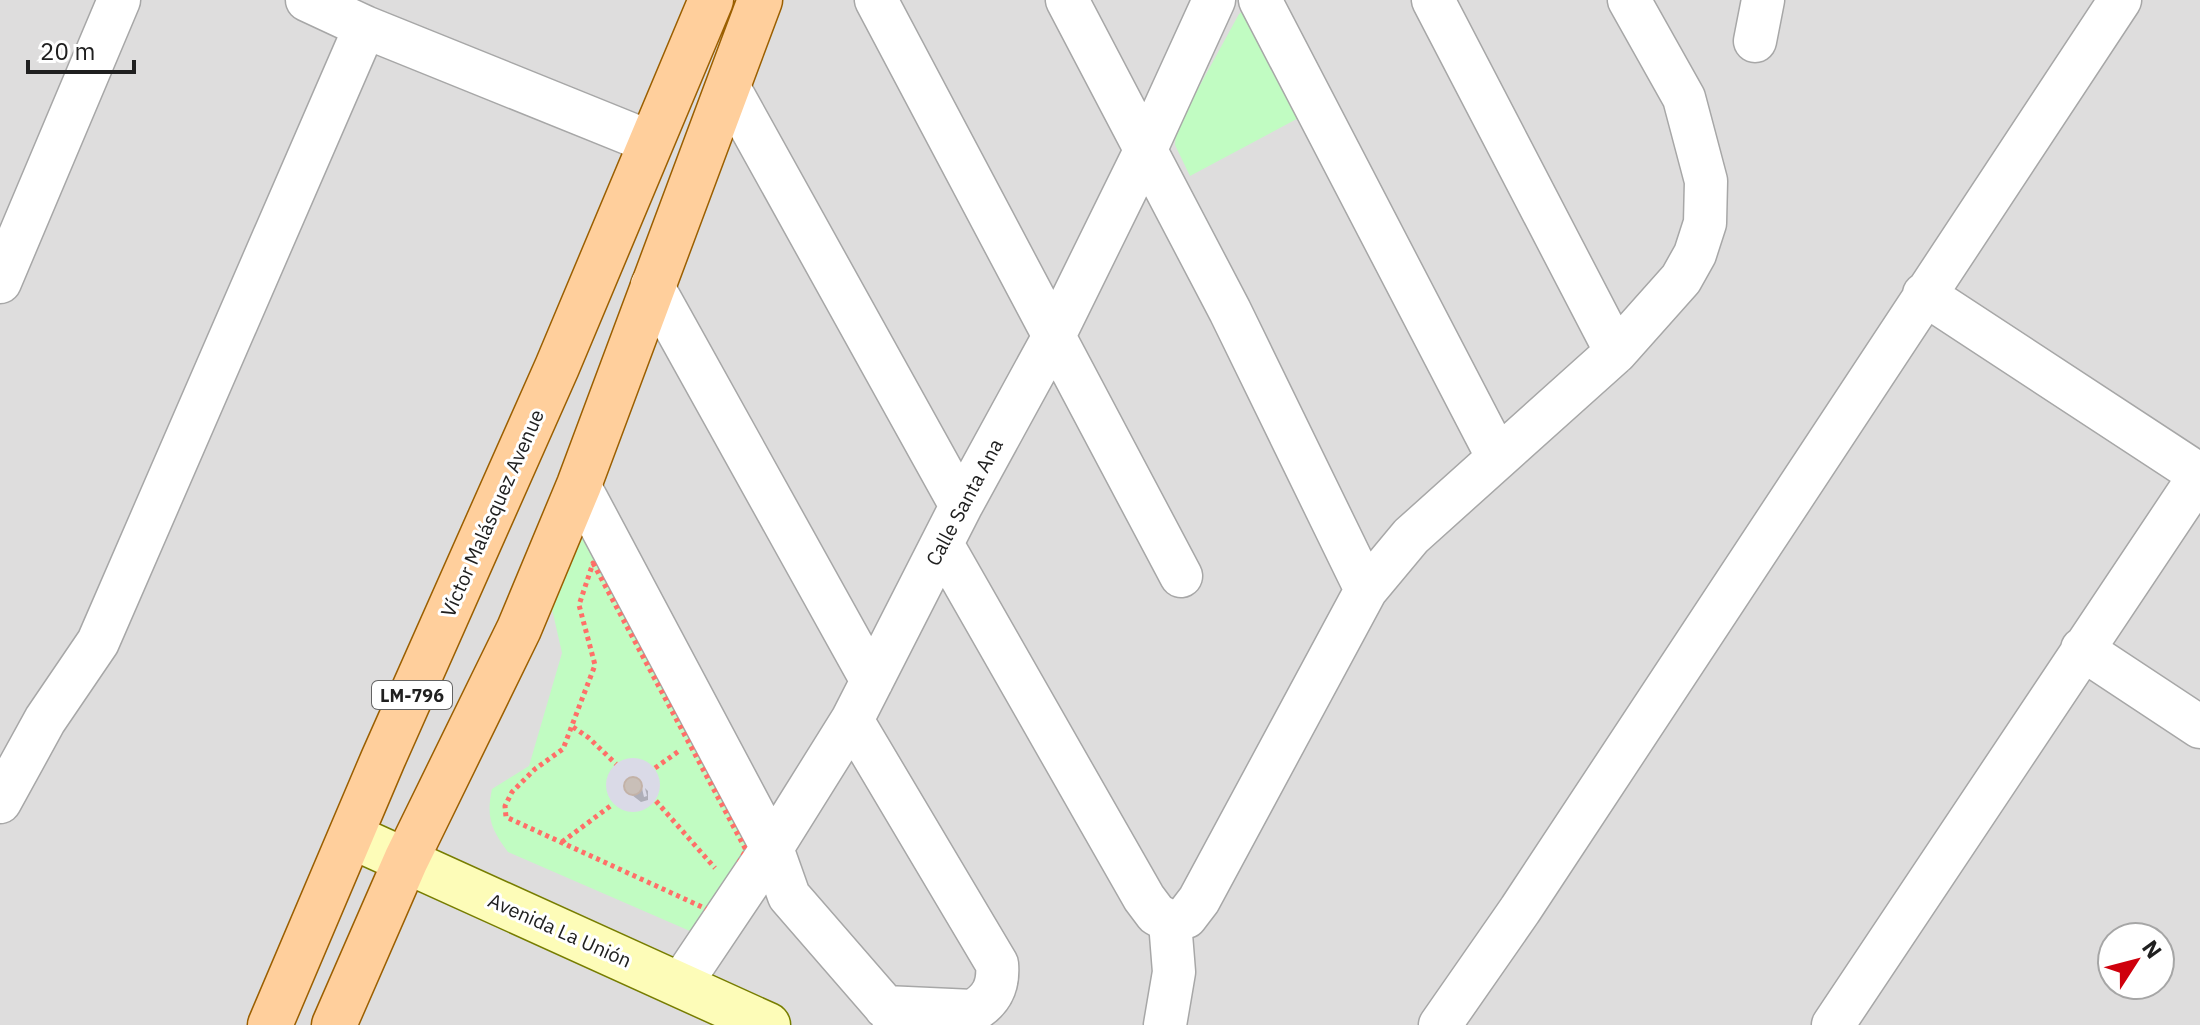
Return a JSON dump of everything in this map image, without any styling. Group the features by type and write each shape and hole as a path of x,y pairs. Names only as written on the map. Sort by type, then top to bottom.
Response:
{"main road":[{"name":"Víctor Malásquez Avenue","path":"270,1025 557,367 711,0"},
{"name":"LM-796","path":"334,1025 406,860 519,629 579,485 760,0"},
{"name":"Avenida La Unión","path":"351,836 768,1025"}],"street":[{"path":"0,282 119,0"},
{"path":"307,0 365,27 650,142"},
{"path":"876,0 1181,576"},
{"path":"1067,0 1230,311 1366,590"},
{"name":"Calle Santa Ana","path":"680,985 772,848 852,720 961,506 1054,336 1146,149 1214,0"},
{"path":"1260,0 1497,456"},
{"path":"1433,0 1616,352"},
{"path":"942,544 1144,898 1156,914 1170,922 1186,917 1199,900 1366,590 1411,536 1616,352 1681,279 1695,254 1705,223 1706,181 1684,98 1629,0"},
{"path":"1755,41 1763,0"},
{"path":"1440,1025 1520,910 2120,0"},
{"path":"0,802 45,720 98,642 365,27"},
{"path":"728,86 961,506"},
{"path":"652,285 872,681"},
{"path":"1833,1025 2200,475 1924,294"},
{"path":"579,485 772,848 789,896 893,1016 973,1011 993,993 998,979 997,964 852,720"},
{"path":"2082,649 2200,727"},
{"path":"1165,1025 1174,972 1170,922"}],"path":[{"path":"593,563 746,850 713,912 506,817 505,806 512,792 535,769 563,749 573,727 595,665 579,605 593,563"},
{"path":"573,727 616,764"},
{"path":"655,768 689,743"},
{"path":"656,801 729,884"},
{"path":"562,842 613,804"}],"shaded area":[{"path":"0,0 2200,0 2200,1025 0,1025"},
{"path":"633,758 652,766 660,785 652,804 633,812 614,804 606,785 614,766"}],"green space":[{"path":"1245,9 1306,114 1190,176 1175,145 1176,129 1239,14"},
{"path":"585,530 758,839 706,938 508,852 491,822 492,789 529,766 562,653 552,609"}],"building":[{"path":"633,777 642,786 633,795 624,786"}]}
